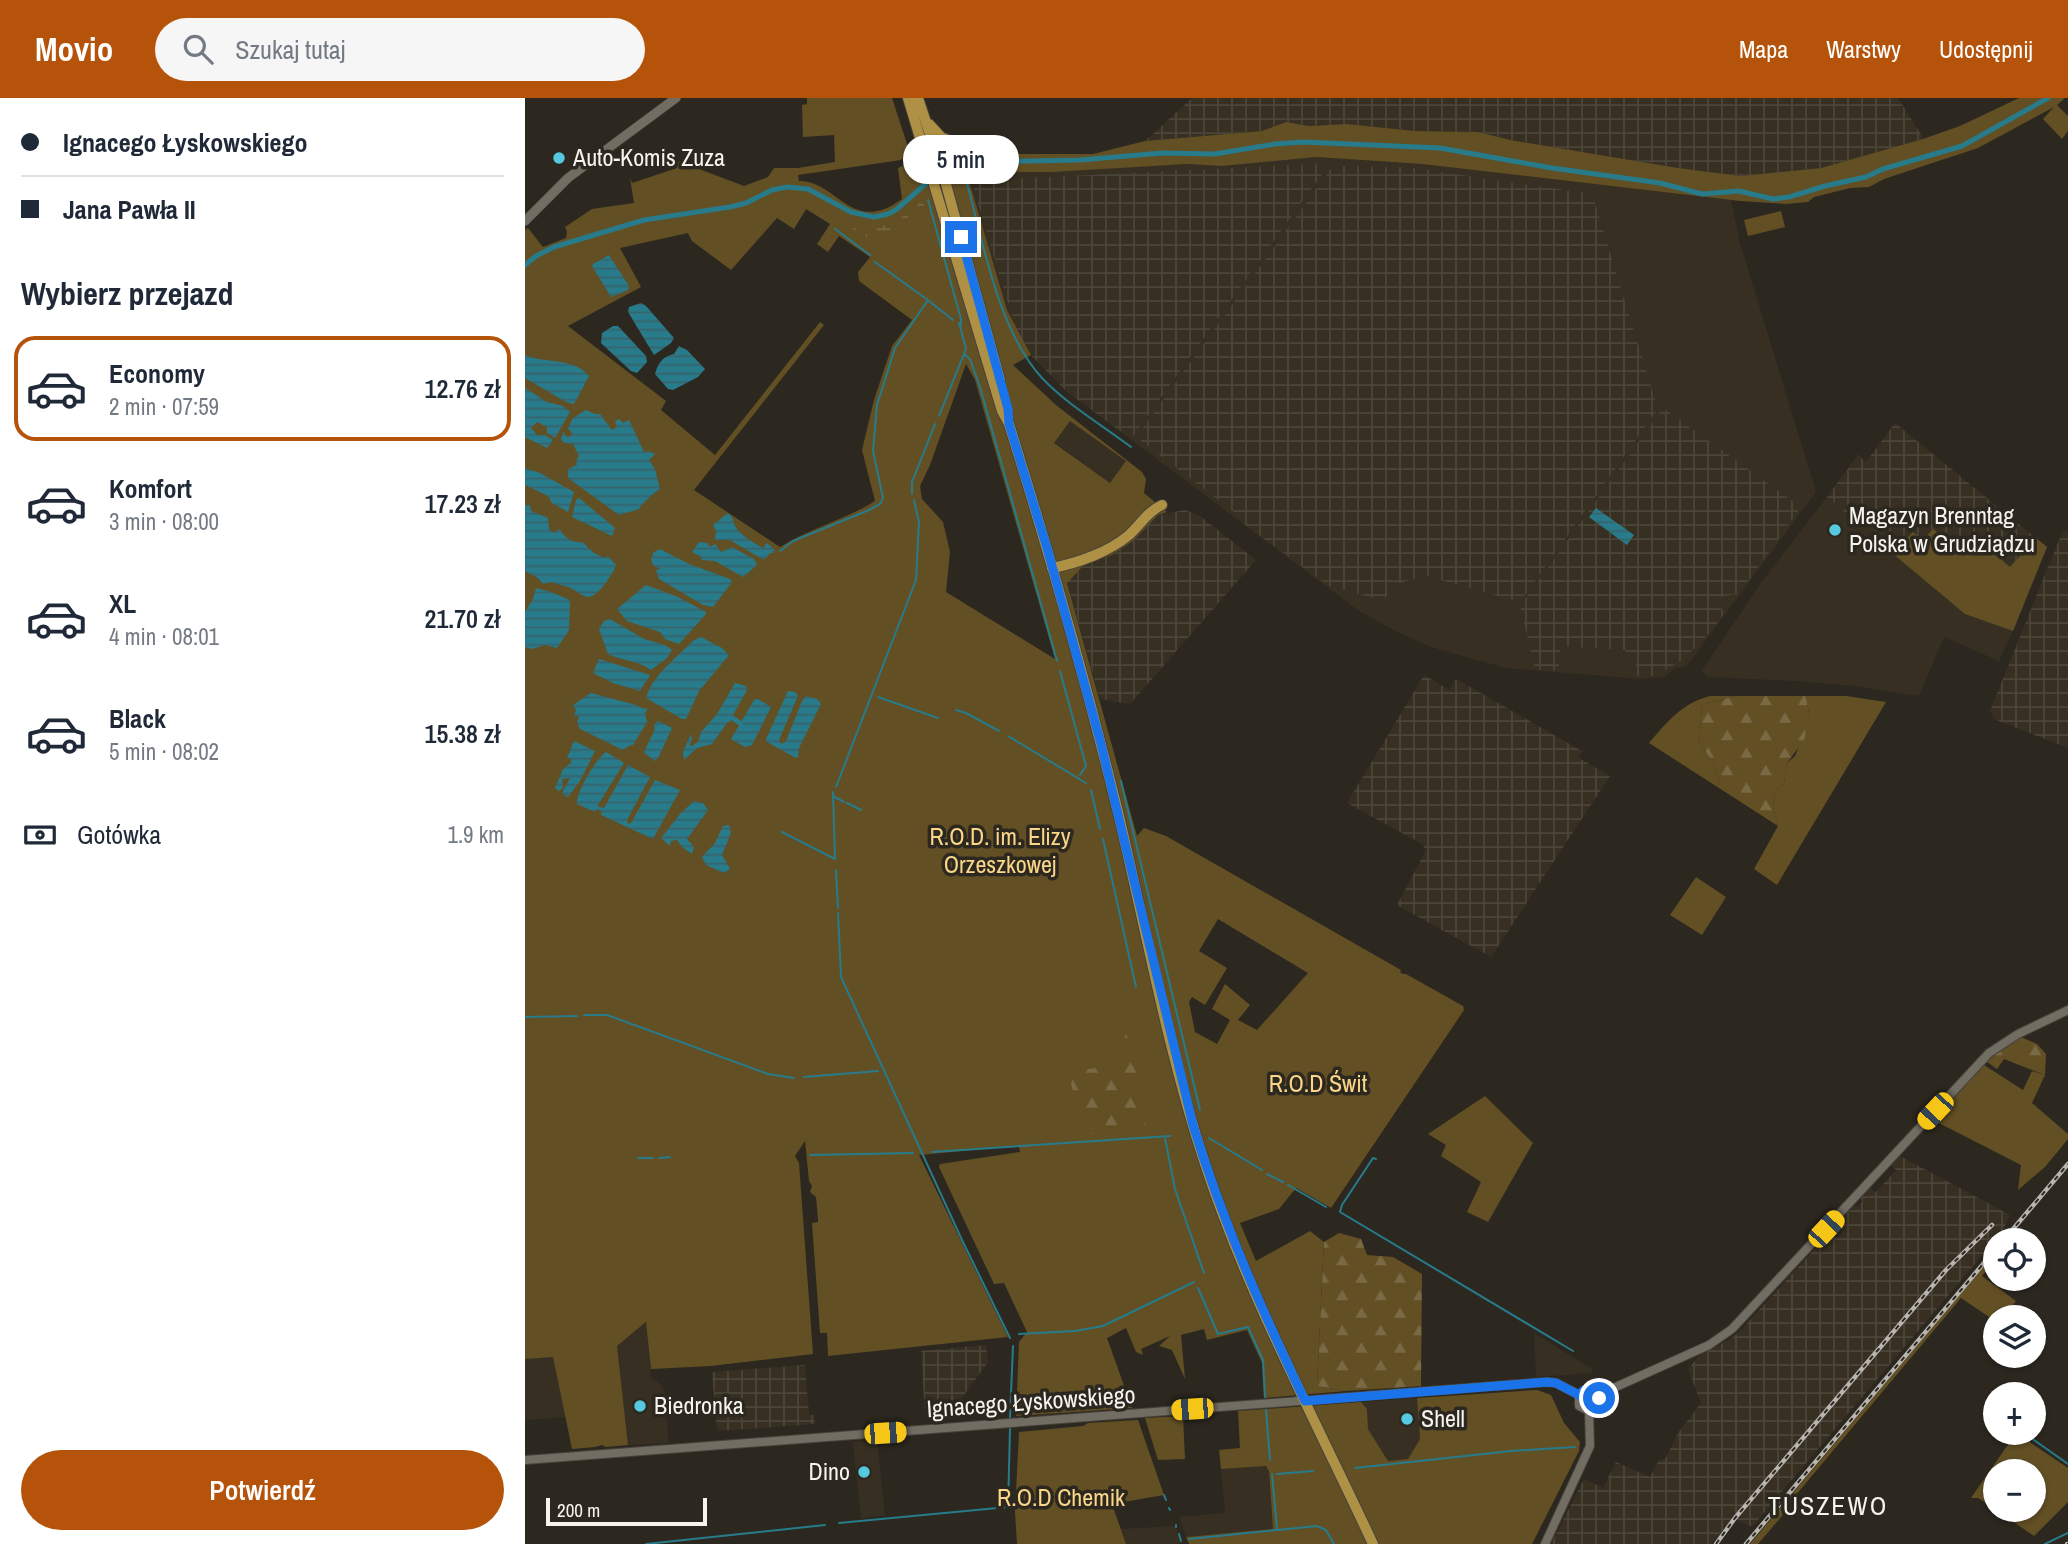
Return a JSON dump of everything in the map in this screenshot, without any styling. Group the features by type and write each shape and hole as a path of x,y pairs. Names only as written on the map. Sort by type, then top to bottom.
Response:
{"main road":[{"path":"525,220 568,178 676,98"},
{"path":"908,98 935,166"},
{"path":"918,98 935,166 1008,409 1009,424 1047,548 1101,744 1196,1137 1218,1203 1248,1276 1372,1543"},
{"path":"925,120 941,136 960,145"},
{"path":"1052,568 1081,561 1123,539 1158,501"},
{"path":"1047,548 1060,558 1100,552"}],"street":[{"path":"1598,1395 1709,1345 1732,1329 1989,1053 2068,1010"},
{"name":"Ignacego Łyskowskiego","path":"525,1460 1547,1382 1556,1383 1579,1395"},
{"path":"1589,1411 1579,1406 1579,1395 1588,1389 1598,1395"},
{"path":"1589,1411 1598,1405 1598,1395"},
{"path":"1545,1544 1590,1446 1589,1411"}],"shaded area":[{"path":"1192,98 1898,98 1924,139 1821,168 1741,176 1510,140 1478,132 1415,131 1347,124 1309,126 1286,122 1262,131 1145,141"},
{"path":"1316,157 1422,164 1731,200 1740,243 1816,492 1686,667 1675,668 1664,677 1641,679 1506,668 1431,647 1359,611 1066,391 1031,355 1007,310 967,174 1187,164 1222,166"},
{"path":"1330,163 1131,439 1066,391 1021,345 971,181"},
{"path":"1333,166 1406,167 1592,194 1658,409 1520,602 1426,576 1392,585 1384,601 1327,585 1241,522 1238,515 1136,437"},
{"path":"1663,408 1801,507 1739,594 1723,596 1720,599 1717,605 1723,610 1723,615 1683,660 1653,676 1635,676 1636,659 1624,650 1560,646 1559,671 1535,669 1520,606"},
{"path":"1070,420 1126,461 1110,483 1054,442"},
{"path":"1895,423 2047,547 2013,631 1965,614 1827,497 1858,455 1866,462"},
{"path":"1827,497 1965,614 2013,631 1999,661 1944,637 1919,696 1855,686 1707,677 1702,670 1763,580"},
{"path":"1185,510 1200,516 1256,560 1130,704 1100,699 1067,582 1084,565 1112,555 1133,541 1158,515"},
{"path":"2063,530 2068,532 2068,748 1994,719 1990,711"},
{"path":"1424,675 1449,690 1455,680 1458,680 1582,751 1579,758 1610,776 1491,957 1397,905 1426,850 1422,844 1347,803"},
{"path":"1900,1156 2010,1215 2004,1228 1983,1228 1983,1254 1752,1527 1733,1518 1711,1544 1551,1544 1584,1479 1603,1488 1616,1462 1650,1477 1659,1460 1665,1459 1678,1433 1701,1403 1688,1369 1700,1355 1740,1331 1854,1206 1859,1206 1861,1198 1870,1188 1875,1193 1896,1170 1891,1165"},
{"path":"647,1322 651,1379 664,1389 669,1443 628,1445 617,1346"},
{"path":"1534,1333 1592,1369 1592,1373 1536,1377"},
{"path":"986,1345 988,1362 951,1413 925,1415 921,1351"},
{"path":"553,1356 566,1417 525,1420 525,1359"},
{"path":"805,1365 809,1415 814,1415 815,1424 717,1431 712,1372"},
{"path":"1417,1398 1420,1439 1408,1459 1388,1461 1368,1429 1367,1409 1361,1402"},
{"path":"877,1441 885,1515 861,1518 853,1442"},
{"path":"1265,1466 1269,1470 1273,1529 1186,1537 1179,1517 1225,1513 1221,1469"},
{"path":"1175,1526 1181,1544 1126,1544 1121,1529"}],"green space":[{"path":"807,98 892,98 909,152 901,160 798,175 799,181 813,183 857,210 870,212 885,209 902,199 898,168 918,159 964,154 1093,154 1145,141 1262,131 1286,122 1309,126 1347,124 1415,131 1478,132 1510,140 1741,176 1821,168 1960,126 2019,98 2065,98 2057,105 2068,116 2068,131 2062,139 2043,119 2054,107 1978,148 1884,179 1869,187 1850,188 1814,197 1808,202 1786,204 1422,164 1316,157 1222,166 1187,164 1051,172 964,172 967,174 1007,310 1031,355 1013,365 1056,405 1142,472 1146,479 1144,493 1167,512 1158,515 1133,541 1112,555 1084,565 1067,583 1137,836 1144,828 1166,836 1463,1006 1464,1010 1331,1208 1296,1188 1279,1209 1240,1223 1256,1261 1310,1231 1324,1242 1317,1386 1346,1391 1264,1398 1262,1363 1247,1330 1207,1340 1204,1329 1181,1335 1185,1379 1172,1350 1159,1346 1170,1336 1141,1349 1143,1355 1136,1352 1126,1328 1107,1338 1132,1408 1016,1416 1019,1342 1027,1332 1004,1283 994,1284 939,1167 940,1164 1020,1152 1019,1146 919,1155 1008,1337 828,1356 827,1333 820,1333 812,1223 818,1222 818,1219 816,1197 810,1192 812,1186 809,1181 805,1141 795,1156 799,1163 813,1354 711,1366 651,1369 646,1322 617,1346 628,1445 572,1449 553,1357 525,1359 525,230 528,228 543,247 566,238 565,227 592,209 634,203 630,178 632,183 677,168 678,161 744,186 768,177 774,168 798,168 835,162 834,135 803,137 802,105 807,104","holes":["806,209 830,224 817,244 828,252 839,236 870,257 858,272 859,281 912,320 892,346 874,400 862,450 875,501 780,547 694,490 824,325 820,322 715,455 661,410 666,401 568,326 641,287 620,248 688,233 692,241 731,270 777,218 794,229","966,364 975,380 1055,659 946,592 950,552 943,522 922,499 920,486","1070,421 1126,461 1110,483 1054,443","1218,919 1308,973 1257,1030 1238,1020 1250,1005 1225,984 1212,1009 1230,1020 1217,1044 1195,1032 1189,1002 1192,997 1205,1005 1227,968 1199,951"]},
{"path":"923,199 921,217 879,244 853,229 855,225 864,228 883,226 910,212"},
{"path":"1781,211 1785,227 1748,236 1744,220"},
{"path":"1933,529 1959,549 1972,536 2010,567 2036,538 2047,547 2013,631 1965,614 1892,553 1913,532 1923,540"},
{"path":"1710,696 1735,696 1702,705 1699,743 1716,769 1719,788 1649,743 1683,708"},
{"path":"1735,696 1806,696 1810,719 1804,740 1787,763 1784,783 1775,791 1773,807 1778,826 1719,788 1716,769 1699,743 1702,705"},
{"path":"1806,696 1846,696 1886,702 1777,885 1754,869 1778,826 1773,807 1775,791 1784,783 1787,763 1795,756 1810,719"},
{"path":"1696,877 1726,897 1702,935 1670,915"},
{"path":"1116,1029 1125,1033 1130,1041 1127,1050 1138,1066 1131,1080 1131,1087 1144,1112 1145,1125 1137,1131 1092,1134 1082,1118 1071,1083 1077,1073 1095,1068 1090,1051 1103,1057 1108,1055 1117,1059 1121,1056 1122,1051 1110,1040 1105,1047 1098,1048 1096,1043 1100,1040 1102,1031"},
{"path":"2021,1037 2037,1044 2046,1054 2045,1075 2004,1059 1997,1069 1987,1062 2003,1047"},
{"path":"1984,1065 2023,1090 2032,1071 2045,1075 2032,1103 2068,1134 2068,1139 2045,1167 2018,1190 2021,1165 1933,1120"},
{"path":"1485,1096 1533,1143 1488,1222 1467,1212 1481,1182 1441,1156 1446,1145 1428,1134"},
{"path":"1339,1233 1361,1239 1367,1255 1393,1257 1422,1274 1421,1386 1346,1391 1317,1386 1324,1242"},
{"path":"1983,1267 1983,1291 2002,1291 2016,1301 2013,1305 1983,1305 1983,1313 1961,1298 1758,1544 1750,1544"},
{"path":"1537,1390 1551,1395 1564,1423 1580,1442 1579,1451 1532,1544 1189,1544 1186,1537 1273,1529 1269,1471 1266,1466 1221,1469 1219,1450 1240,1448 1238,1411 1361,1402 1367,1409 1368,1429 1388,1461 1408,1459 1420,1439 1417,1398"},
{"path":"1183,1416 1185,1459 1158,1460 1145,1418"},
{"name":"R.O.D Chemik","path":"1138,1420 1164,1495 1112,1504 1126,1544 1017,1544 1015,1512 1019,1432"},
{"path":"2008,1445 2034,1445 2068,1468 2068,1502 2034,1536 2014,1522 2046,1522 2046,1459 1998,1459"},
{"path":"1983,1481 1983,1501 1971,1498"}],"water":[{"path":"609,255 629,286 628,290 611,297 592,266"},
{"path":"641,303 674,338 654,355 628,312 629,307"},
{"path":"618,326 646,356 647,362 637,373 631,371 601,343 602,333"},
{"path":"679,346 687,350 705,369 698,377 673,390 668,389 655,374 661,361 674,354"},
{"path":"525,355 567,363 583,370 589,376 574,404 525,378"},
{"path":"525,388 570,412 555,438 547,433 547,427 537,422 531,428 537,435 545,435 553,440 547,448 525,437"},
{"path":"586,410 600,414 612,430 617,427 615,421 619,419 623,423 629,420 644,452 655,454 649,460 655,469 660,489 639,509 619,515 568,478 568,469 577,465 579,456 573,444 564,443 561,439 563,432 567,437 573,435 568,428 573,418"},
{"path":"525,468 540,473 574,492 568,512 552,503 548,496 525,485"},
{"path":"579,498 615,528 612,536 572,517 576,500"},
{"path":"525,505 530,505 531,511 548,518 549,529 554,533 560,529 569,539 582,542 594,553 605,558 608,556 616,565 596,594 588,597 552,582 543,584 525,571"},
{"path":"1596,508 1634,535 1627,545 1589,517"},
{"path":"728,513 745,537 763,548 767,543 776,551 772,551 765,559 730,540 715,540 716,531 713,525"},
{"path":"699,542 707,543 710,547 715,544 721,552 732,547 754,559 757,565 743,577 715,561 702,560 692,552"},
{"path":"660,549 732,582 713,607 703,605 659,579 656,570 660,569 653,565 651,559 654,552"},
{"path":"646,585 678,597 706,612 679,644 665,639 660,632 627,621 617,609"},
{"path":"536,588 570,600 569,630 557,648 545,645 532,649 525,647 525,612"},
{"path":"610,619 644,639 672,650 667,658 651,670 608,654 599,629 604,621"},
{"path":"701,637 722,648 729,655 699,691 686,719 682,719 646,698 666,667 693,641"},
{"path":"599,659 650,675 640,691 613,683 593,673"},
{"path":"735,683 746,686 747,690 733,715 734,719 727,723 712,744 697,748 684,760 683,752 691,734 689,745 692,746 698,742 701,732 717,714"},
{"path":"788,691 795,692 798,696 779,740 781,744 786,741 806,696 817,699 821,704 796,758 766,739"},
{"path":"591,693 648,708 645,713 647,722 633,745 623,750 580,729 577,723 579,716 574,716 576,710 573,705"},
{"path":"758,699 771,707 752,745 745,747 731,739 754,700"},
{"path":"658,721 672,728 654,761 644,752"},
{"path":"574,741 595,751 580,781 568,797 562,793 570,778 562,779 563,788 559,791 555,788 563,769 571,763 571,759 567,758"},
{"path":"606,752 624,763 599,807 604,808 628,765 650,777 627,820 628,824 655,780 680,790 653,839 601,815 602,812 597,809 595,812 577,804 587,776"},
{"path":"694,801 703,803 708,810 687,839 694,847 692,854 677,840 671,841 670,846 661,838"},
{"path":"729,825 731,833 722,855 730,869 724,873 706,865 702,857 715,843 723,826"}],"waterway":[{"path":"525,265 554,247 644,220 730,207 746,203 772,190 787,187 808,189 851,212 874,217 897,209 938,173 968,162 1080,160 1162,153 1215,154 1303,142 1440,148 1552,168 1660,183 1702,194 1739,191 1773,199 1866,177 1883,169 1962,146 2048,98"},
{"path":"965,176 993,283 1014,336 1027,359 1043,379 1064,398 1131,447"},
{"path":"928,200 961,326"},
{"path":"835,229 870,255"},
{"path":"780,551 793,541 869,510 880,504 883,498 873,451 877,405 895,348 928,300 875,262"},
{"path":"929,301 953,320"},
{"path":"939,416 966,349 959,323"},
{"path":"964,354 970,359 980,387 1057,661"},
{"path":"912,494 912,482 935,424"},
{"path":"836,787 916,580 919,522 914,500"},
{"path":"1060,671 1086,766 1080,775"},
{"path":"878,697 938,718"},
{"path":"956,710 999,731"},
{"path":"734,719 740,723"},
{"path":"1008,736 1086,783"},
{"path":"1121,781 1200,1110"},
{"path":"1091,790 1100,829"},
{"path":"782,832 835,859 833,792"},
{"path":"833,796 844,802"},
{"path":"847,803 861,810"},
{"path":"1103,839 1136,987"},
{"path":"836,870 838,908"},
{"path":"838,913 841,977 1010,1338"},
{"path":"584,1015 607,1015 768,1074 794,1078"},
{"path":"525,1017 577,1016"},
{"path":"804,1077 878,1071"},
{"path":"932,1152 1170,1136"},
{"path":"1165,1138 1175,1189 1204,1273"},
{"path":"1209,1138 1262,1170"},
{"path":"810,1155 913,1153"},
{"path":"659,1158 670,1157"},
{"path":"638,1158 653,1158"},
{"path":"1376,1159 1373,1158 1340,1212 1573,1351"},
{"path":"1267,1174 1283,1182"},
{"path":"1288,1185 1326,1207"},
{"path":"1019,1334 1075,1331 1103,1326 1194,1282"},
{"path":"1198,1288 1218,1334 1248,1327 1263,1360 1265,1397"},
{"path":"1010,1417 1013,1346"},
{"path":"1266,1410 1270,1460"},
{"path":"839,1523 1008,1507 1010,1429"},
{"path":"2041,1445 2068,1464"},
{"path":"1355,1468 1575,1447"},
{"path":"1277,1474 1313,1471"},
{"path":"1272,1474 1277,1529"},
{"path":"1164,1495 1166,1500"},
{"path":"646,1544 825,1525"},
{"path":"1189,1539 1317,1526 1326,1530 1334,1544"},
{"path":"2045,1544 2068,1533"},
{"path":"1179,1534 1181,1541"}],"railway":[{"path":"2014,1228 2068,1164"},
{"path":"1716,1544 1735,1518 1946,1270 1992,1225"},
{"path":"1746,1544 1983,1264"}],"place":[{"name":"Auto-Komis Zuza","path":"559,158"},
{"name":"Magazyn Brenntag Polska w Grudziądzu","path":"1835,530"},
{"name":"Biedronka","path":"640,1406"},
{"name":"Shell","path":"1407,1419"},
{"name":"Dino","path":"864,1472"}],"district":[{"name":"TUSZEWO","path":"1828,1506"}],"route":[{"path":"961,237 1008,409 1009,424 1047,548 1101,744 1193,1125 1210,1181 1242,1263 1305,1401 1547,1382 1556,1383 1579,1395 1584,1390 1592,1390 1599,1398"}],"park label":[{"name":"R.O.D. im. Elizy Orzeszkowej","path":"1000,851"},
{"name":"R.O.D Świt","path":"1318,1084"}]}
